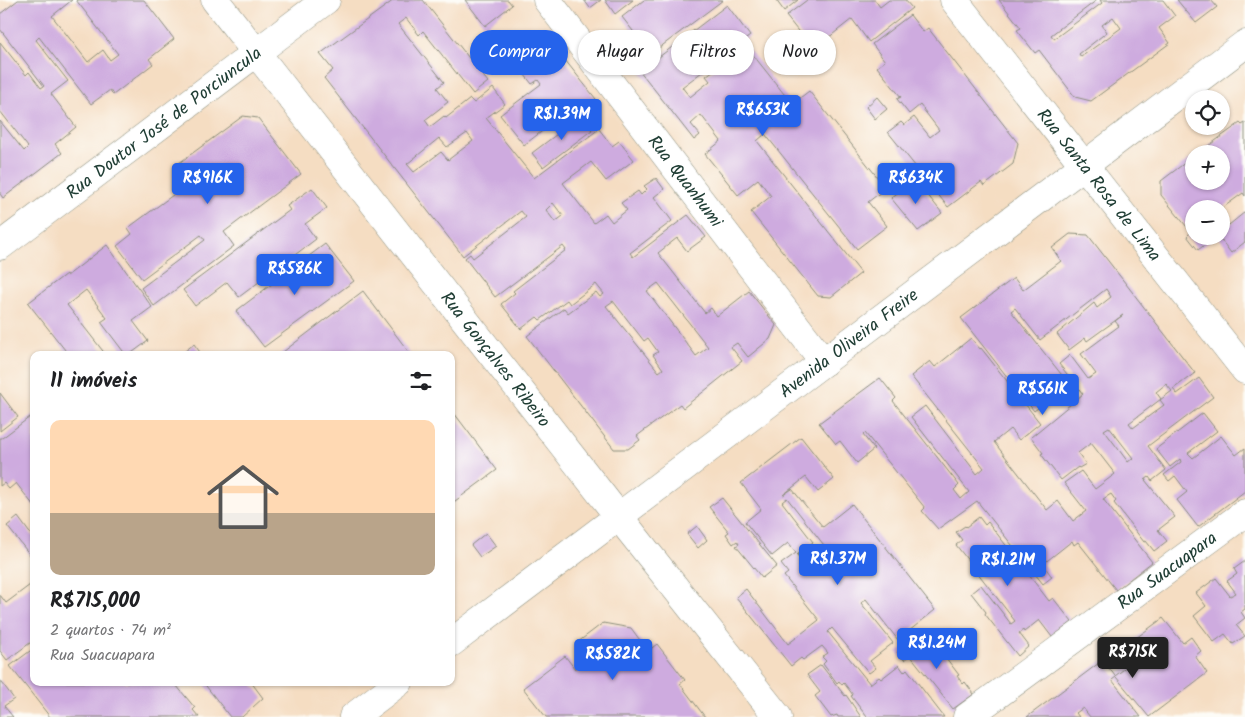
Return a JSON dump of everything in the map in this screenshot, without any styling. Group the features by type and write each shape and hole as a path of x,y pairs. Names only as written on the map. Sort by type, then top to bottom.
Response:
{"street":[{"name":"Rua Gonçalves Ribeiro","path":"215,0 619,517 778,717"},
{"name":"Rua Doutor José de Porciuncula","path":"0,246 326,0"},
{"name":"Rua Quanhumi","path":"547,0 824,362"},
{"name":"Rua Santa Rosa de Lima","path":"954,0 1245,370"},
{"name":"Avenida Oliveira Freire","path":"455,640 1245,44"},
{"name":"Rua Suacuapara","path":"967,717 1245,513"},
{"path":"353,717 394,686"}],"building":[{"path":"18,0 72,0 52,16 88,62 103,50 110,60 118,54 76,0 144,0 174,39 149,59 153,64 113,95 110,90 91,104 39,37 36,40 68,81 51,94 76,127 55,144 62,153 3,198 0,194 0,121 24,151 28,147 0,111 0,42 26,75 29,72 41,88 44,86 0,29 0,14"},
{"path":"394,0 423,0 470,59 470,75 482,75 488,82 473,94 423,31 419,35 406,18 398,24 444,82 437,88 448,102 425,120 430,127 444,116 446,118 470,99 474,103 493,88 505,104 486,118 534,178 599,129 612,146 619,141 634,160 606,181 591,162 563,183 594,223 606,214 612,222 627,210 621,203 638,191 641,195 647,189 644,186 656,178 664,189 654,197 672,221 630,253 633,257 688,215 706,237 687,251 677,238 658,253 705,313 711,308 717,316 749,291 776,325 770,339 748,357 737,343 731,347 742,361 683,408 680,404 637,436 640,440 628,449 614,449 527,336 564,308 568,313 596,292 600,297 604,294 596,284 570,304 567,300 540,320 537,317 521,329 501,304 515,293 513,291 566,250 563,246 495,297 465,258 470,254 473,258 526,217 521,211 463,256 324,78 333,70 320,54","holes":["467,133 473,141 448,160 441,152 414,172 407,164 439,138 447,147","553,203 563,216 555,222 546,210","658,283 708,347 696,356 647,291","613,301 644,341 648,338 658,352 653,355 663,369 659,372 606,306"]},
{"path":"465,0 508,0 512,5 485,26"},
{"path":"584,0 601,0 590,8"},
{"path":"605,0 633,0 615,14"},
{"path":"644,0 723,0 683,30 671,30 671,39 661,46 661,30 632,30 622,17"},
{"path":"776,0 798,0 784,11"},
{"path":"807,0 875,0 880,7 889,0 905,0 912,8 869,42 852,19 836,32 836,30 797,30 786,16"},
{"path":"999,0 1097,0 1051,35 1054,39 1102,3 1100,0 1163,0 1175,16 1159,28 1170,43 1091,101 1075,97 1039,50 1035,53 1017,30 1021,28","holes":["1113,17 1121,28 1081,57 1079,54 1107,32 1102,25"]},
{"path":"1177,0 1211,0 1217,7 1196,23"},
{"path":"727,5 746,30 694,30"},
{"path":"910,15 923,32 928,28 1018,143 1013,164 984,186 981,182 948,207 888,132 901,122 904,125 914,117 930,137 939,130 920,105 909,114 897,99 901,97 877,67 885,61 872,44"},
{"path":"671,48 671,75 698,75 682,87 690,97 710,81 706,76 707,75 754,75 754,56 764,69 764,75 769,75 792,104 809,91 886,188 868,202 887,226 857,249 765,134 757,141 861,273 831,297 818,296 751,212 771,196 758,179 738,195 705,154 721,141 701,115 691,124 700,135 694,140 643,75 661,75 661,55"},
{"path":"568,64 596,99 575,115 571,109 524,145 500,115 541,84 538,80 532,84 525,75 568,75"},
{"path":"877,97 887,109 875,119 866,107"},
{"path":"243,116 258,118 301,174 224,232 234,246 154,306 141,288 205,240 201,235 142,279 117,246 132,234 128,228 188,184 175,166"},
{"path":"581,116 592,130 543,167 532,153"},
{"path":"1240,123 1242,125 1245,123 1245,196 1243,193 1230,202 1230,200 1185,200 1185,225 1161,195 1161,181 1185,163 1185,190 1230,190 1230,145 1209,145 1223,135 1230,135 1230,130"},
{"path":"915,179 942,213 918,231 891,198"},
{"path":"312,188 327,208 305,224 316,239 239,297 227,282 195,306 183,290 290,210 287,206"},
{"path":"1245,212 1245,242 1231,253 1225,245 1230,245 1230,224"},
{"path":"1070,234 1088,235 1195,373 1173,389 1177,394 1199,378 1213,397 1148,446 1166,470 1152,481 1149,477 1145,480 1175,517 1158,530 1167,541 1154,551 1146,541 1144,542 1114,503 1116,501 1111,494 1103,499 1152,562 1116,590 1078,542 1074,545 1072,541 1043,564 1052,577 1043,584 977,501 938,529 922,511 925,508 865,433 863,435 874,449 857,463 840,441 836,444 819,423 880,378 896,398 893,401 959,485 954,490 961,499 969,492 911,417 925,406 977,474 984,468 911,376 930,361 935,367 971,338 1040,423 1019,440 1010,429 994,442 1047,510 1058,501 1073,521 1086,511 1064,483 1081,471 1095,489 1115,474 1091,443 1078,453 1086,464 1078,467 1061,480 1041,454 1043,453 1031,437 1083,394 1059,364 1070,355 1088,379 1096,374 1081,354 1119,326 1115,321 1123,315 1087,341 1085,338 1069,350 1057,334 1094,303 1097,308 1111,297 1106,289 1040,340 1015,308 1011,311 1069,384 1034,411 961,318 1014,278 1023,290 1061,261 1052,248","holes":["1166,384 1172,391 1160,400 1164,405 1133,428 1129,423 1161,399 1156,392","1109,427 1133,458 1128,462 1104,430"]},
{"path":"325,244 354,281 264,347 236,311"},
{"path":"107,245 152,307 133,321 148,341 134,351 123,351 101,322 107,318 86,290 67,305 103,351 66,351 28,303 66,274 67,276"},
{"path":"1194,245 1204,245 1198,250"},
{"path":"363,291 408,351 284,351"},
{"path":"194,344 199,351 185,351"},
{"path":"0,393 18,417 0,431"},
{"path":"1203,413 1217,431 1188,453 1193,458 1221,436 1236,455 1245,448 1245,491 1198,527 1177,500 1187,492 1175,476 1169,481 1164,475 1181,462 1180,459 1170,467 1156,449"},
{"path":"455,414 497,470 455,501"},
{"path":"30,417 30,501 16,483 9,489 4,483 0,486 0,438"},
{"path":"801,437 834,479 818,492 806,477 783,495 792,489 823,527 852,504 935,610 898,640 866,599 861,603 893,643 870,661 876,668 869,673 832,628 828,632 870,684 879,677 881,679 899,665 904,672 907,669 944,717 867,717 844,683 842,685 839,681 837,683 823,664 826,661 822,657 828,653 822,646 791,666 736,597 746,589 788,644 819,620 784,576 788,573 781,564 796,553 788,543 772,556 745,522 761,509 741,483","holes":["787,498 842,568 838,572 818,546 801,560 797,555 813,542 782,502"]},
{"path":"722,498 777,566 762,578 736,546 739,544 737,541 733,544 726,534 729,532 709,507"},
{"path":"18,517 30,533 30,555 7,526"},
{"path":"979,517 985,525 988,522 1049,601 1053,598 1072,622 1052,637 1039,620 1024,632 1023,630 1019,633 1029,646 1018,656 971,593 981,585 1011,624 1015,621 956,545 962,540 956,532"},
{"path":"697,526 707,540 698,548 687,534"},
{"path":"486,533 496,546 480,557 471,545"},
{"path":"1245,561 1245,609 1241,612 1245,618 1236,625 1245,636 1233,644 1225,634 1214,642 1194,616 1206,606 1196,593 1216,578 1230,596 1236,593 1227,581 1237,574 1234,569"},
{"path":"30,585 30,643 7,660 0,651 0,595 6,603"},
{"path":"1163,618 1183,643 1191,637 1201,651 1195,656 1207,673 1149,717 1116,677 1112,680 1141,717 1090,717 1083,708 1076,713 1079,717 1027,717 1103,660 1115,676 1132,663 1134,664 1140,660 1128,644"},
{"path":"603,623 631,628 648,651 657,644 685,680 680,684 705,717 546,717 523,688 565,656 575,669 578,642"},
{"path":"919,631 940,657 943,654 959,675 957,676 963,684 965,682 974,694 953,709 910,655 904,660 897,652 904,647 902,644"},
{"path":"30,651 30,686 177,686 195,708 193,710 199,717 50,717 10,666"},
{"path":"821,665 846,695 861,717 838,717 837,715 831,717 815,696 820,692 807,675"},
{"path":"0,680 14,699 4,706 13,717 0,717"},
{"path":"206,686 254,686 263,698 242,717 230,717"}]}
